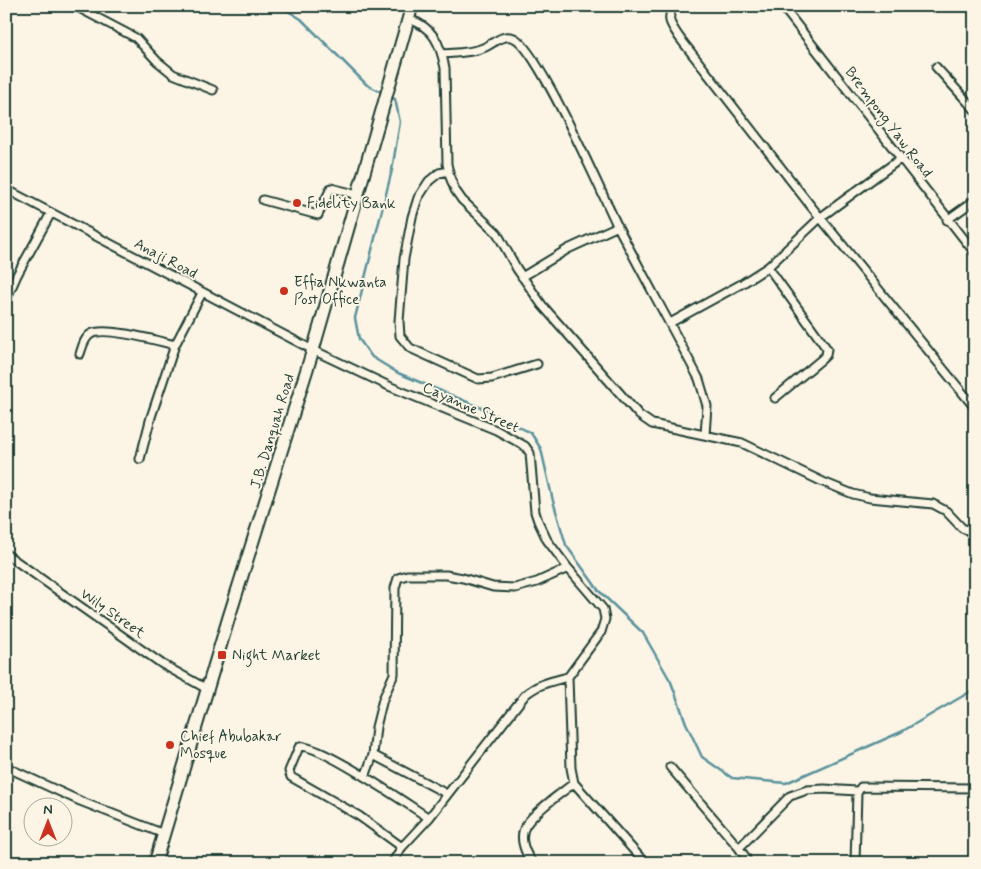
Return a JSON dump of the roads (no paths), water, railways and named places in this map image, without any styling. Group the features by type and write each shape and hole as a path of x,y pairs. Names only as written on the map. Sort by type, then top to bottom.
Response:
{"highway":[{"name":"J.B. Danquah Road","path":"155,863 207,689 313,350 386,101 410,10"}],"street":[{"path":"75,6 136,38 157,61 173,74 213,90"},
{"path":"673,6 668,16 679,37 975,408"},
{"name":"Brempong Yaw Road","path":"782,6 975,253"},
{"path":"410,10 421,24 430,30 442,54 445,68 448,171 454,190 497,233 522,277 542,305 639,415 652,424 742,443 814,478 854,494 870,498 933,504 946,510 962,528 970,531 975,528"},
{"path":"442,54 482,49 505,36 513,37 522,43 553,95 618,226 699,379 705,398 708,418 705,435"},
{"path":"936,67 975,110"},
{"path":"670,323 768,267 821,217 900,159"},
{"path":"448,171 439,173 429,181 418,198 412,217 404,258 398,321 400,336 410,348 478,379 492,378 537,364"},
{"path":"264,200 318,215 331,188 359,195"},
{"name":"Anaji Road","path":"6,189 313,350"},
{"path":"948,220 975,200"},
{"path":"6,300 17,274 51,213"},
{"path":"522,277 568,249 618,226"},
{"path":"768,267 827,349 826,355 822,359 775,398"},
{"path":"140,459 151,417 175,345 202,293"},
{"path":"80,354 87,337 95,332 133,336 175,345"},
{"name":"Cayanne Street","path":"313,350 391,387 496,430 525,446 530,453 535,512 547,540 600,605 606,619 601,632 568,677"},
{"name":"Wily Street","path":"6,554 162,664 207,689"},
{"path":"365,777 373,755 376,727 383,699 394,674 395,588 398,578 407,575 446,575 492,587 515,588 538,582 568,568"},
{"path":"392,863 402,847 429,818 530,690 568,677 571,768 574,783 645,863"},
{"path":"402,847 358,816 291,777 289,772 299,748 303,746 324,753 429,818"},
{"path":"373,755 448,794"},
{"path":"6,767 80,801 164,834"},
{"path":"670,767 739,848 746,858 746,863"},
{"path":"532,863 525,850 523,834 526,826 540,810 574,783"},
{"path":"855,863 857,791 861,787 975,788"},
{"path":"739,848 790,796 807,790 857,791"}],"waterway":[{"path":"280,6 301,19 367,85 383,93"},
{"path":"391,97 395,99 400,122 392,170 355,318 359,339 372,357 398,373 484,409 531,433 541,449 566,545 599,591 643,633 671,682 686,723 702,757 732,778 786,783 901,732 975,689"}],"place":[{"name":"Fidelity Bank","path":"297,203"},
{"name":"Effia Nkwanta Post Office","path":"284,291"},
{"name":"Night Market","path":"222,655"},
{"name":"Chief Abubakar Mosque","path":"170,745"}]}
